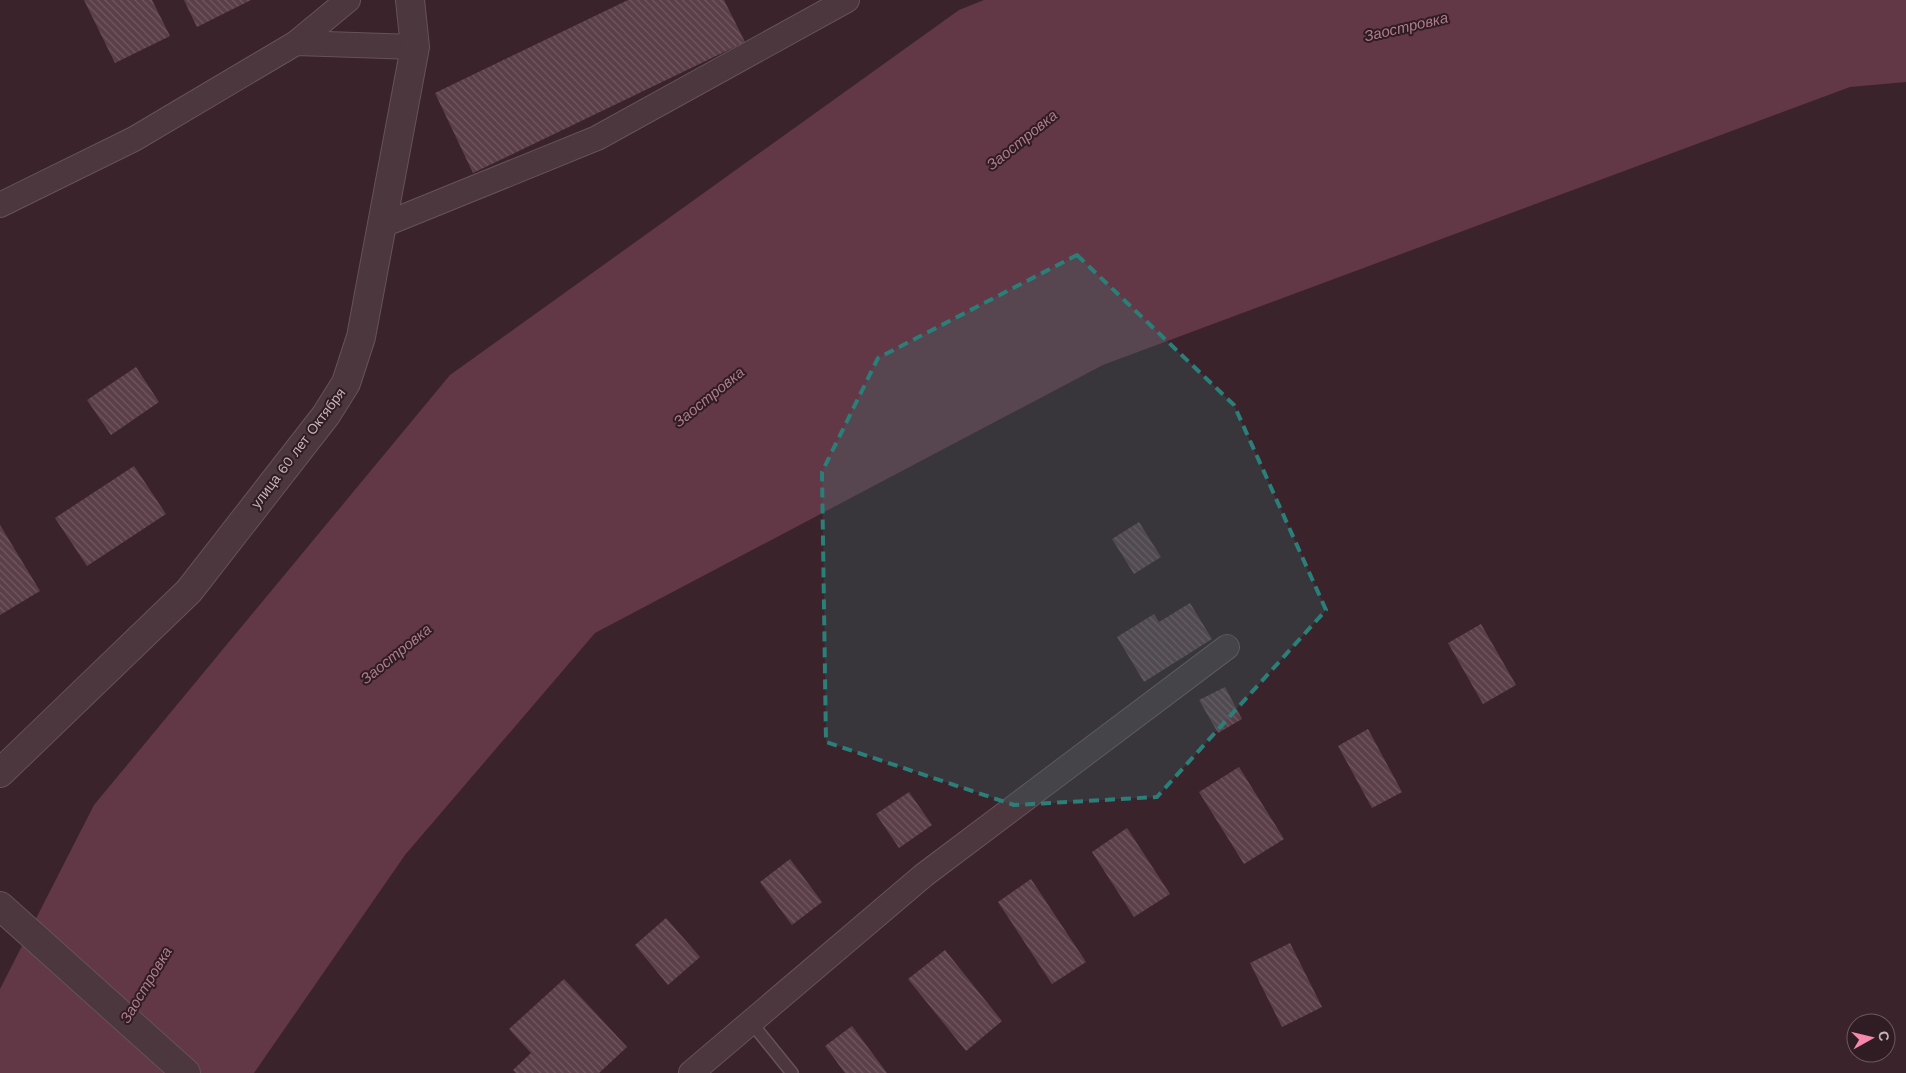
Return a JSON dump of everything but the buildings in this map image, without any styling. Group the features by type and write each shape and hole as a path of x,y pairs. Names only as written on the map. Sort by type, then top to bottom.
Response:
{"street":[{"path":"0,204 134,139 296,43 348,0"},
{"name":"улица 60 лет Октября","path":"0,773 189,591 326,415 346,383 361,337 415,47 410,0"},
{"path":"383,225 597,138 847,0"},
{"path":"296,43 415,47"},
{"path":"691,1073 924,875 1227,648"},
{"path":"2,908 186,1073"}],"lane":[{"path":"750,1021 792,1073"}],"highlighted area":[{"path":"1077,255 1234,405 1326,610 1157,797 1014,805 826,742 822,472 878,358"}],"water":[{"name":"Заостровка","path":"984,0 1906,0 1906,82 1850,87 1103,365 595,633 405,855 254,1073 0,1073 0,989 94,805 450,375 959,10"}]}
